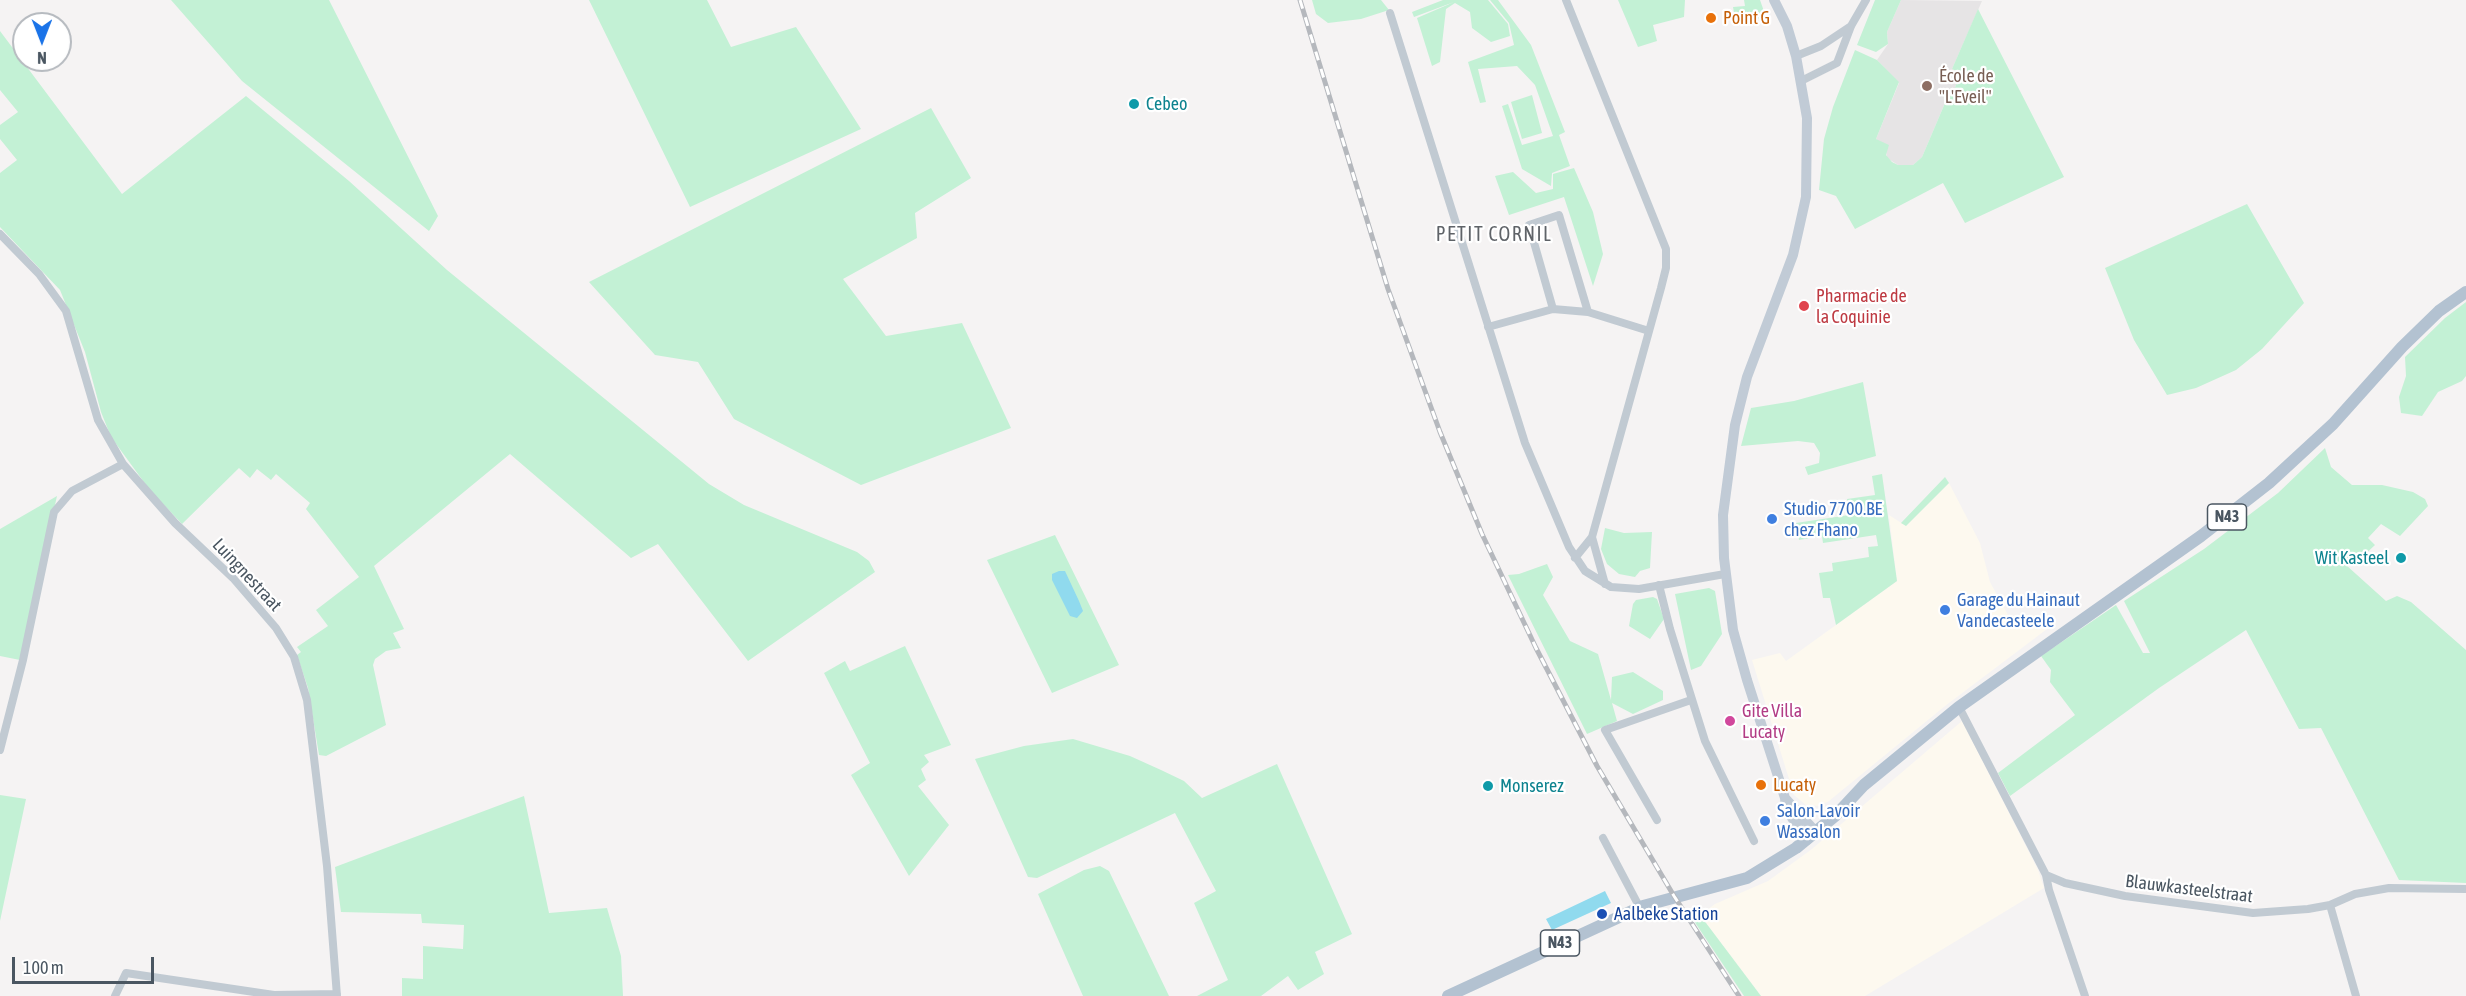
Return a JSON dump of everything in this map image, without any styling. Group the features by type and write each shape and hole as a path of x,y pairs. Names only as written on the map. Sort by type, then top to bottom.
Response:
{"main road":[{"path":"1774,0 1787,26 1801,81 1807,118 1806,197 1792,255 1747,377 1735,425 1723,515 1725,574 1732,630 1790,818 1812,836"},
{"name":"N43","path":"1448,996 1640,908 1674,896 1747,878 1812,836 1864,785 1959,707 2238,508 2322,435 2439,311 2466,292"}],"street":[{"path":"1566,0 1666,249 1666,268 1592,537 1575,558"},
{"path":"1801,81 1837,63 1851,26 1866,0"},
{"path":"1390,13 1525,443 1575,558 1585,571 1605,584 1625,589 1725,574"},
{"path":"1796,56 1821,46 1851,26"},
{"path":"1553,309 1529,225 1559,215 1588,312"},
{"name":"Luingnestraat","path":"0,234 39,274 66,311 98,420 123,464 175,523 233,578 276,628 298,665 307,700 328,877 337,995 274,995 126,974 115,996"},
{"path":"1488,327 1553,309 1588,312 1649,331"},
{"path":"0,750 23,660 54,512 72,491 123,464"},
{"path":"1592,537 1605,584"},
{"path":"1659,585 1691,700 1717,768 1754,841"},
{"path":"1657,820 1605,730 1691,700"},
{"path":"1959,707 2046,874 2049,890 2085,996"},
{"path":"1603,838 1640,908"},
{"name":"Blauwkasteelstraat","path":"2046,874 2066,883 2095,891 2229,912 2282,912 2330,905 2355,894 2389,888 2466,889"},
{"path":"2330,905 2356,996"}],"shaded area":[{"name":"École de \"L'Eveil\"","path":"1901,0 1982,1 1952,69 1961,73 1954,90 1951,89 1922,157 1907,167 1898,165 1887,158 1886,151 1876,139 1899,83 1877,60 1888,44 1887,32"},
{"path":"1949,483 1980,543 1990,582 2008,615 2015,621 2055,623 1945,706 1829,801 1819,806 1806,805 1794,795 1752,660 1780,653 1786,661 1897,581 1889,515 1906,526"},
{"path":"1962,721 2038,870 2044,888 1865,996 1761,996 1700,915 1715,904 1768,881 1812,849"}],"green space":[{"path":"171,0 329,0 438,216 429,231 242,81"},
{"path":"589,0 707,0 731,47 796,27 861,129 690,207"},
{"path":"1312,0 1381,0 1389,10 1361,19 1328,23 1316,14"},
{"path":"1443,0 1488,0 1508,24 1510,36 1491,42 1472,28 1470,12 1455,3 1446,9 1440,62 1432,66 1417,18 1454,2 1414,17 1412,12"},
{"path":"1490,0 1498,0 1531,45 1565,132 1559,135 1570,166 1552,173 1551,186 1522,169 1502,106 1508,104 1522,145 1553,136 1535,85 1517,66 1478,69 1486,102 1480,103 1468,62 1514,45 1509,23"},
{"path":"1618,0 1685,0 1684,17 1653,25 1657,41 1638,47"},
{"path":"1744,0 1760,0 1766,17 1736,23 1733,7 1745,6"},
{"path":"1875,0 1901,0 1887,32 1888,44 1876,52 1857,45"},
{"path":"1978,9 2064,177 1965,223 1943,183 1855,229 1836,196 1819,190 1824,139 1833,107 1855,50 1877,60 1899,82 1876,139 1889,145 1886,155 1892,162 1898,165 1913,165 1922,157 1951,89 1954,90 1961,73 1952,69"},
{"path":"0,31 12,47 12,72 31,72 122,194 246,96 349,181 447,270 709,484 744,505 857,552 869,561 875,572 748,661 658,544 631,558 510,454 374,566 404,629 393,633 401,648 386,651 375,659 373,665 386,725 326,756 319,755 308,688 297,655 301,652 297,647 328,626 316,610 359,577 306,509 310,503 276,474 271,480 257,469 250,478 239,468 182,524 149,489 111,437 101,412 85,352 60,290 0,227 0,173 17,160 0,139 0,125 18,112 0,90"},
{"path":"1532,95 1542,133 1522,139 1511,102"},
{"path":"931,108 971,178 915,213 917,238 843,279 886,336 962,323 1011,428 861,485 734,419 698,362 655,355 589,282"},
{"path":"1574,168 1593,212 1603,254 1593,286 1564,197 1509,215 1495,176 1513,172 1536,193 1553,189 1553,174"},
{"path":"2247,204 2304,303 2262,349 2236,370 2196,388 2167,395 2134,340 2105,268"},
{"path":"2466,302 2466,376 2462,381 2438,392 2422,416 2401,413 2399,397 2406,376 2405,357 2445,318"},
{"path":"1863,382 1876,456 1808,475 1805,467 1819,463 1820,453 1814,443 1798,441 1741,446 1751,408 1794,401"},
{"path":"2325,448 2331,467 2352,485 2382,485 2413,492 2425,499 2428,506 2400,536 2381,524 2368,538 2375,545 2359,560 2350,559 2346,565 2386,601 2397,596 2411,602 2466,650 2466,883 2399,880 2321,728 2299,729 2246,630 2159,688 2010,796 1998,773 2075,715 2050,682 2051,670 2041,656 2116,605 2143,653 2150,653 2124,601 2204,549 2278,493"},
{"path":"1882,474 1897,581 1836,625 1830,598 1823,598 1819,573 1833,571 1832,563 1869,557 1868,547 1878,546 1876,535 1823,543 1822,536 1799,540 1796,523 1849,515 1847,499 1875,495 1872,476"},
{"path":"1945,477 1949,483 1906,526 1901,523"},
{"path":"57,496 20,660 0,656 0,529"},
{"path":"1605,528 1624,533 1652,532 1650,568 1640,571 1635,577 1619,574 1607,564 1601,549"},
{"path":"1055,535 1119,665 1052,693 987,560"},
{"path":"1547,564 1553,577 1543,595 1570,641 1598,654 1611,700 1612,677 1633,672 1663,691 1663,700 1633,714 1612,703 1617,721 1587,734 1508,575 1519,574"},
{"path":"1709,588 1715,591 1722,634 1701,666 1691,670 1675,594"},
{"path":"1653,597 1657,599 1664,619 1650,639 1629,626 1633,604 1636,600"},
{"path":"905,646 951,745 924,755 929,762 921,769 926,780 918,786 949,825 909,876 851,775 870,763 824,673 845,661 850,671"},
{"path":"1073,739 1130,756 1161,770 1184,781 1202,798 1277,764 1352,934 1315,952 1324,974 1298,990 1288,976 1261,996 1197,996 1228,980 1194,903 1216,891 1175,813 1037,878 1028,877 975,759 1024,746"},
{"path":"0,795 26,799 0,921"},
{"path":"524,796 549,913 607,908 621,956 623,996 402,996 402,978 423,979 423,946 463,949 464,925 422,923 421,914 341,912 335,867"},
{"path":"1100,866 1109,871 1169,996 1083,996 1038,894 1084,870"},
{"path":"1688,912 1700,915 1761,996 1744,996"}],"water":[{"path":"1065,571 1083,611 1077,618 1070,616 1052,580 1052,574"},
{"path":"1605,891 1611,903 1552,930 1546,919"}],"railway":[{"path":"1300,0 1388,289 1440,432 1482,534 1536,648 1597,766 1674,896 1739,996"}],"place":[{"name":"Point G","path":"1711,18"},
{"name":"École de \"L'Eveil\"","path":"1927,86"},
{"name":"Cebeo","path":"1134,104"},
{"name":"Pharmacie de la Coquinie","path":"1804,306"},
{"name":"Studio 7700.BE chez Fhano","path":"1772,519"},
{"name":"Wit Kasteel","path":"2401,558"},
{"name":"Garage du Hainaut Vandecasteele","path":"1945,610"},
{"name":"Gite Villa Lucaty","path":"1730,721"},
{"name":"Lucaty","path":"1761,785"},
{"name":"Monserez","path":"1488,786"},
{"name":"Salon-Lavoir Wassalon","path":"1765,821"},
{"name":"Aalbeke Station","path":"1602,914"}],"district":[{"name":"PETIT CORNIL","path":"1494,235"}]}
